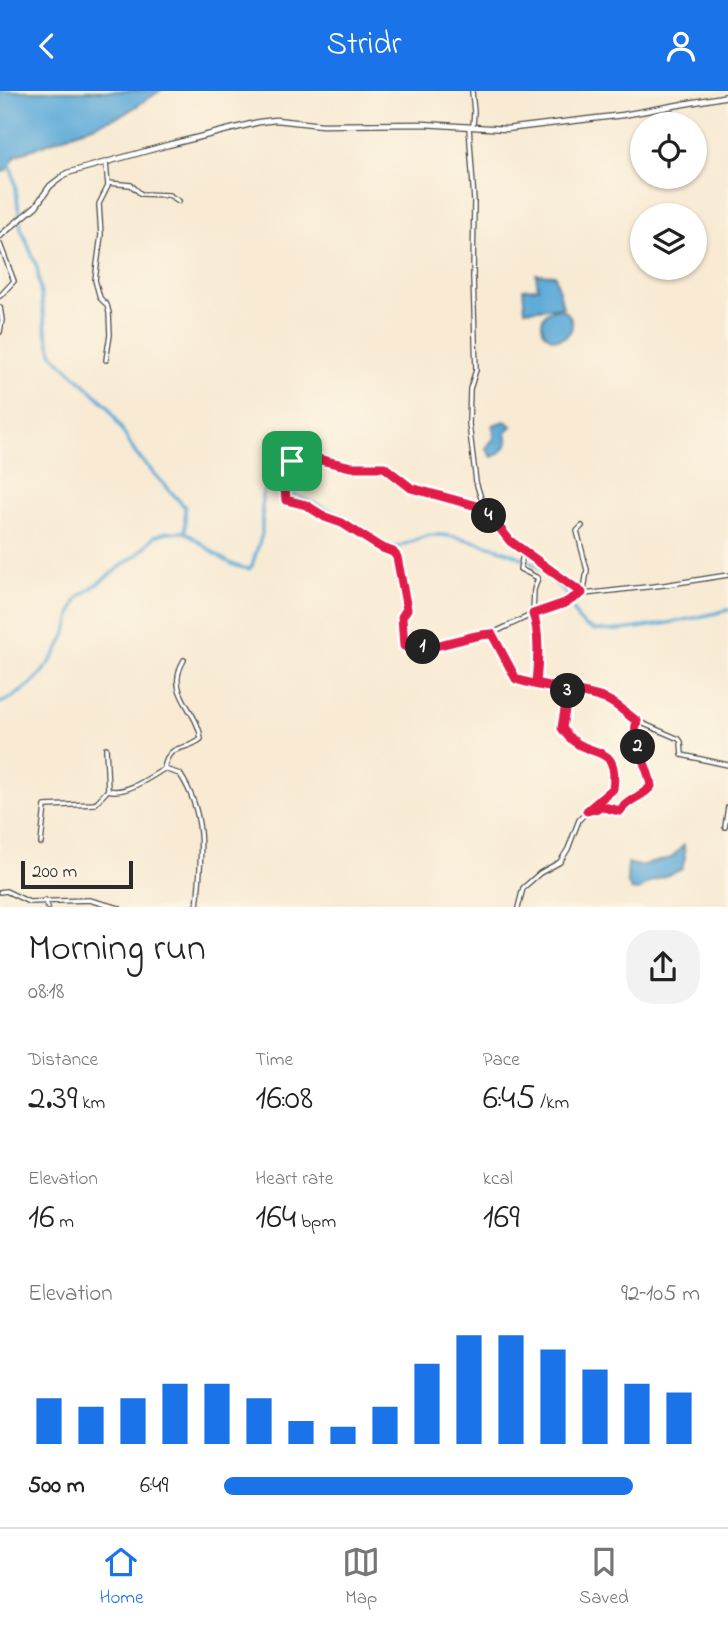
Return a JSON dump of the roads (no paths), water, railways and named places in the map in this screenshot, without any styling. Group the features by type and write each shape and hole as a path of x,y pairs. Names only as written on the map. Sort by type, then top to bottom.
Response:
{"street":[{"path":"472,91 476,370 470,389 469,424 476,482 484,508 504,534 582,593 592,594 728,575"},
{"path":"0,236 36,206 50,185 67,173 231,128 276,120 322,125 471,126 506,129 623,115 728,96"},
{"path":"106,163 108,183 99,204 101,235 95,280 100,298 107,305 109,313 110,335 106,360"},
{"path":"108,183 131,185 141,194 169,195 179,201"},
{"path":"0,244 14,281 0,296"},
{"path":"0,307 0,332"},
{"path":"484,508 411,488 384,467 351,467 300,455 295,455 292,461 284,499 306,505 393,552 397,557 407,609 402,617 404,646 409,649 491,634 533,614 565,603 582,593 587,570 577,531 582,526"},
{"path":"524,550 520,569 538,578 534,590 533,614 537,628 536,683"},
{"path":"491,634 516,679 605,699 637,721 679,739 682,755 728,765"},
{"path":"164,769 166,759 173,750 197,743 201,739 180,694 177,671 184,660"},
{"path":"519,907 523,888 564,858 579,820 613,789 614,765 610,758 573,743 562,728 568,691"},
{"path":"587,811 603,807 620,811 624,804 646,792 651,786 649,773 634,737 637,721"},
{"path":"41,843 46,806 95,804 108,790 107,748"},
{"path":"108,790 126,789 164,769 180,774 201,826 202,861 197,907"},
{"path":"725,827 728,807"},
{"path":"0,892 6,891 29,902 89,901 99,905"},
{"path":"45,900 48,907"}],"water":[{"path":"0,91 160,91 124,114 17,155 6,171 0,172"},
{"path":"536,274 555,275 563,307 525,310 523,289 538,288"},
{"path":"557,309 563,310 571,318 571,330 563,338 557,339 551,338 543,330 542,324 543,318 551,310"},
{"path":"505,421 512,426 506,433 508,443 501,452 492,457 486,448 494,438 493,425"},
{"path":"684,845 682,869 653,881 638,891 631,890 627,881 628,863 639,866 671,858"}],"waterway":[{"path":"9,160 21,228 37,267 46,331 53,355 108,406 136,454 185,507 185,532 224,560 249,569 252,566 262,534 262,496 264,490 276,491 330,510 365,530 387,547 401,546 426,536 441,535 480,543 519,557 538,567 552,579 568,597 581,622 592,629 638,628 728,610"},
{"path":"0,703 23,690 42,673 63,640 79,597 138,554 155,536 167,532 185,532"}]}
